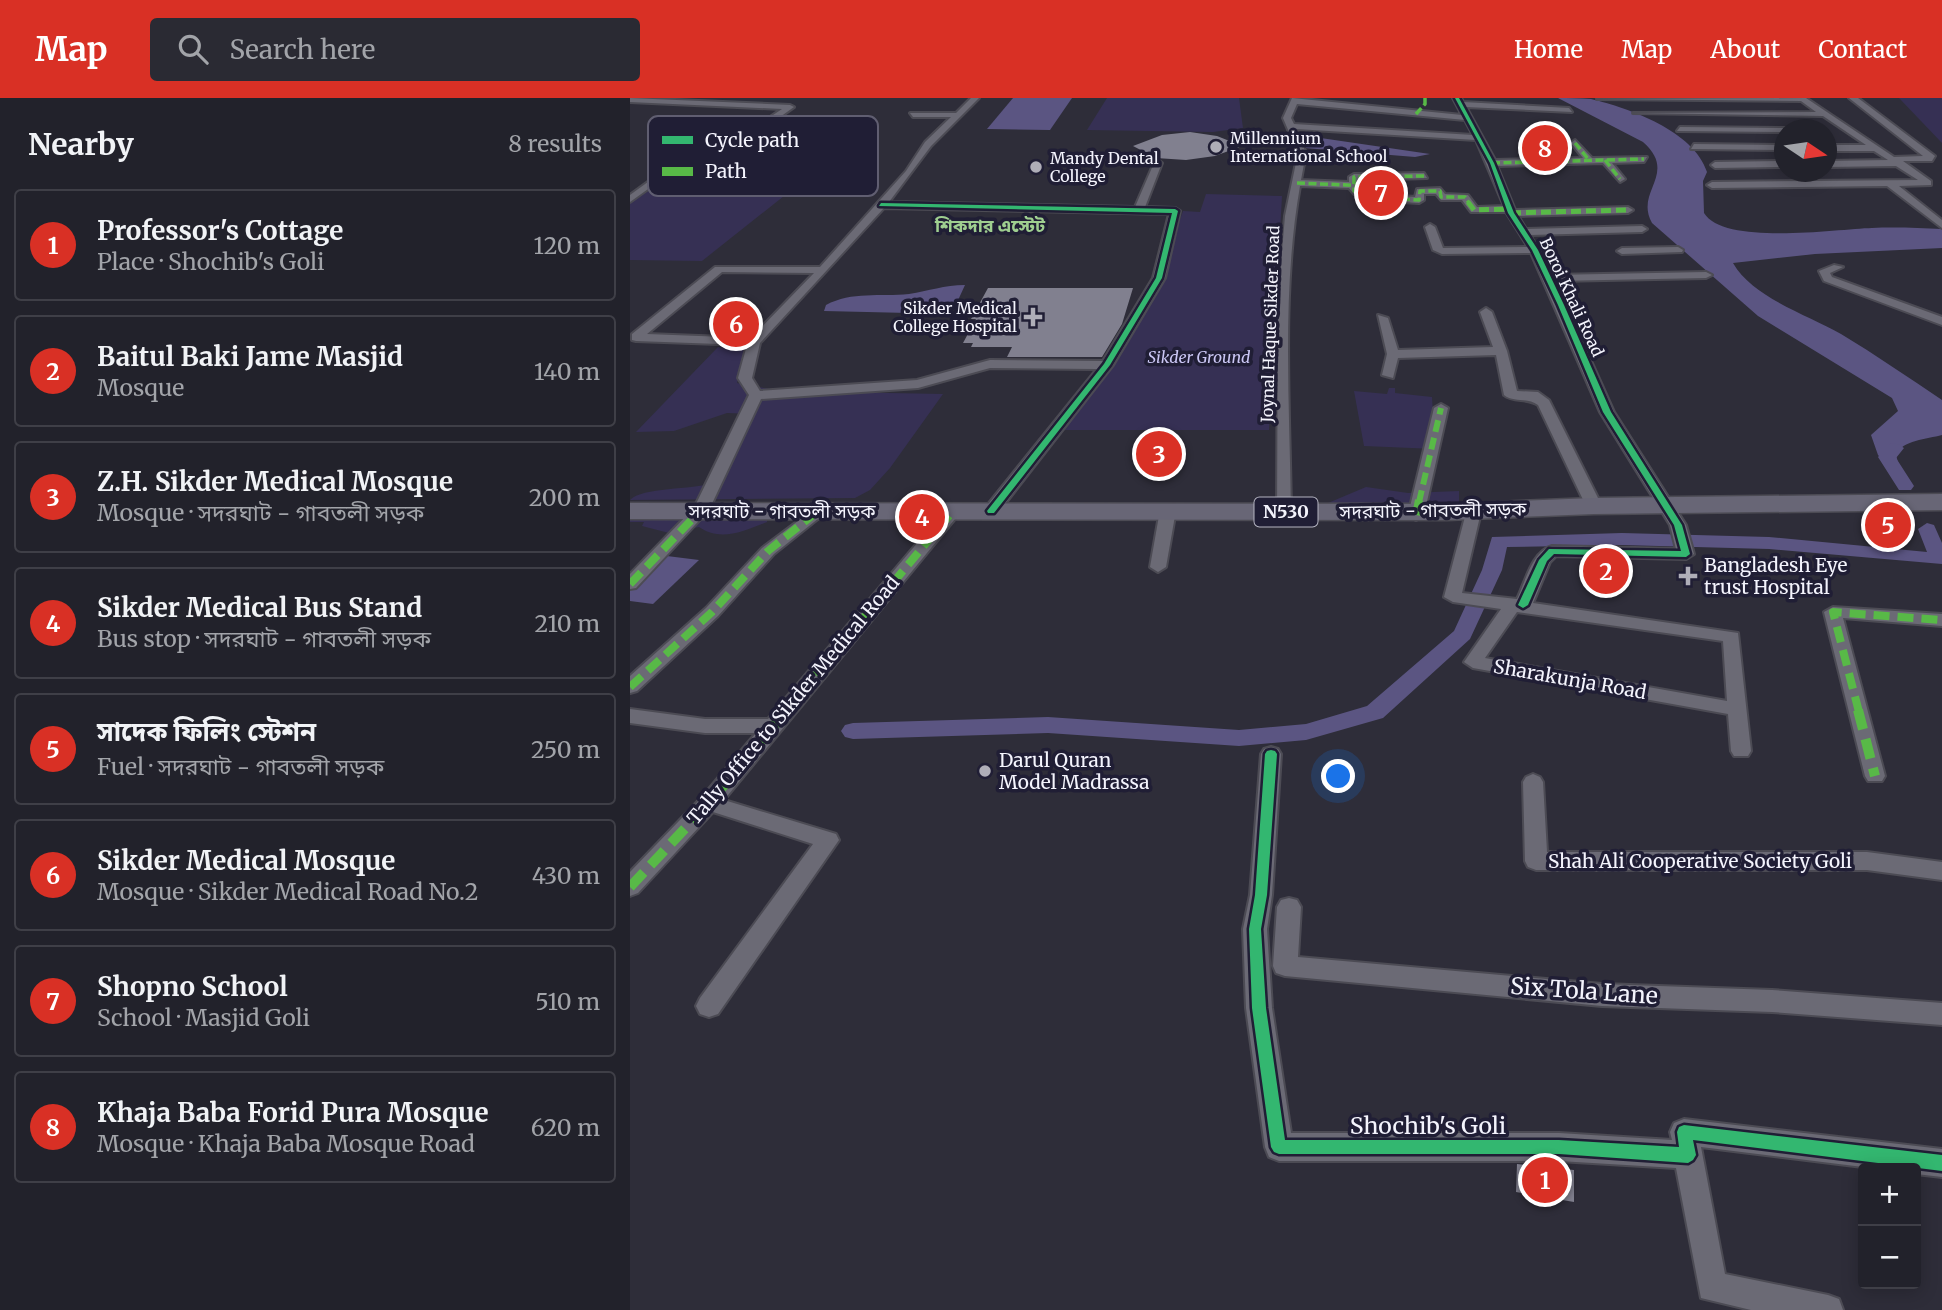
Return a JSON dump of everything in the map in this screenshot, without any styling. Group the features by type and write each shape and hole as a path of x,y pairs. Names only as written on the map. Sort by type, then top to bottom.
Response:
{"highway":[{"name":"সদরঘাট - গাবতলী সড়ক","path":"630,511 1168,509 1283,514 1474,512 1594,506 1671,515 1942,502"}],"street":[{"path":"756,394 745,378 754,342 881,205 928,144 975,98"},
{"path":"1416,114 1425,104 1425,98"},
{"path":"1837,164 1932,159 1853,98"},
{"path":"1601,99 1802,99 1928,183 1713,185"},
{"path":"630,100 790,107 777,116"},
{"path":"1467,118 1295,100 1287,118 1289,126 1478,138"},
{"path":"1458,101 1569,110"},
{"name":"Boroi Khali Road","path":"1458,101 1492,163 1511,211 1535,250 1607,412 1671,515 1686,554 1552,551 1537,570 1518,605"},
{"path":"1637,113 1826,114"},
{"path":"913,115 960,115"},
{"name":"Joynal Haque Sikder Road","path":"1283,514 1284,298 1290,216 1302,153 1289,126"},
{"path":"1680,129 1774,130"},
{"path":"1837,131 1850,131"},
{"path":"1575,143 1590,160"},
{"path":"1694,147 1774,148"},
{"path":"1837,148 1877,148"},
{"path":"1492,163 1644,159"},
{"path":"1605,160 1620,179"},
{"path":"1139,210 1158,163"},
{"path":"1715,165 1774,164"},
{"path":"1424,176 1354,177 1354,191 1385,192 1387,198 1419,200 1420,191 1440,191 1441,197 1464,196 1474,210 1629,210"},
{"path":"1297,183 1398,187"},
{"path":"1889,183 1942,225"},
{"path":"630,199 648,186"},
{"path":"881,205 1175,211 1158,278 1107,365 991,511"},
{"path":"1430,227 1438,250 1442,251 1535,250"},
{"path":"1524,232 1642,229"},
{"path":"1607,230 1637,275"},
{"path":"1622,251 1678,250"},
{"path":"1838,267 1824,271 1828,279 1942,321"},
{"path":"633,340 719,269 819,270"},
{"path":"1547,278 1706,275"},
{"path":"1486,312 1501,351 1511,395 1533,396 1544,403 1594,506"},
{"path":"1382,318 1393,354 1388,375"},
{"path":"633,340 754,342"},
{"path":"1393,354 1501,351"},
{"path":"756,394 918,384 990,364 1107,365"},
{"path":"630,584 701,510 756,394"},
{"path":"1417,513 1441,408"},
{"path":"1158,567 1168,509"},
{"path":"630,687 712,612 768,551 818,511"},
{"name":"Tally Office to Sikder Medical Road","path":"630,887 709,803 953,511"},
{"path":"1474,512 1453,597 1732,637 1741,751"},
{"name":"Sharakunja Road","path":"1518,605 1473,662 1738,709"},
{"path":"1875,776 1833,611 1942,620"},
{"path":"630,716 705,726 773,726"},
{"name":"Shochib's Goli","path":"1271,754 1261,895 1255,929 1259,1009 1279,1147 1559,1147 1688,1155"},
{"name":"Shah Ali Cooperative Society Goli","path":"1533,782 1536,861 1867,861 1942,870"},
{"path":"709,803 828,840 709,1006"},
{"name":"Six Tola Lane","path":"1289,907 1285,965 1602,995 1772,1000 1942,1014"},
{"path":"1828,1310 1713,1287 1684,1132 1942,1163"}],"green space":[{"path":"1107,98 1239,98 1243,128 1213,132 1087,130"},
{"path":"1899,98 1942,98 1942,143"},
{"path":"648,191 648,196 784,196 702,261 630,260 630,203"},
{"name":"Sikder Ground","path":"1206,194 1282,196 1269,430 1063,430 1099,379 1146,298 1183,211 1200,212"},
{"path":"718,347 748,350 737,383 780,391 943,394 890,468 870,490 855,498 630,500 645,493 713,483 753,414 727,413 674,431 636,432"},
{"path":"1389,388 1395,388 1395,393 1432,397 1435,449 1364,446 1354,391 1387,394"},
{"path":"1366,487 1408,493 1459,491 1459,508 1309,511"},
{"path":"630,512 767,512 767,522 724,534 716,534 699,527 669,533 642,526 644,522 630,522"}],"shaded area":[{"path":"1013,98 1072,98 1050,130 987,129"},
{"path":"1558,98 1591,99 1623,108 1675,133 1700,157 1707,172 1703,181 1704,213 1716,223 1757,233 1881,228 1942,229 1942,248 1815,254 1733,263 1742,275 1767,296 1841,334 1942,400 1942,435 1904,446 1896,455 1900,470 1893,471 1878,455 1871,435 1898,411 1892,398 1758,316 1652,223 1648,201 1657,173 1653,153 1643,142"},
{"path":"1307,136 1430,154 1415,157 1305,148 1299,144"},
{"path":"965,285 954,309 913,309 909,313 824,311 826,305 846,298 909,294"},
{"path":"667,556 699,560 653,604 630,601 630,591"}],"building":[{"name":"Millennium International School","path":"1190,132 1217,136 1242,146 1215,156 1186,160 1156,158 1133,146 1162,135"},
{"path":"988,288 1133,288 1122,324 1102,357 1007,357 1012,347 971,347 973,343 963,343 976,319 971,319"},
{"path":"1517,1164 1574,1170 1574,1202 1516,1192"}],"waterway":[{"path":"1896,448 1887,457 1905,486"},
{"path":"853,731 1048,725 1239,738 1306,732 1375,712 1463,634 1492,570 1499,541 1622,539 1769,543 1939,559 1927,529"}],"marked path":[{"path":"1416,114 1425,104 1425,98"},
{"path":"1575,143 1589,160"},
{"path":"1492,163 1644,159"},
{"path":"1605,160 1620,179"},
{"path":"1424,176 1354,177 1354,191 1385,192 1385,198 1419,200 1420,191 1440,191 1441,197 1465,197 1474,210 1511,209"},
{"path":"1297,183 1398,187"},
{"path":"1511,213 1628,210"},
{"path":"1416,515 1441,408"},
{"path":"630,584 701,510"},
{"path":"630,687 712,612 768,551 818,511"},
{"path":"630,887 709,803 953,511"},
{"path":"1875,776 1833,612 1942,620"}],"cycle path":[{"path":"1457,98 1492,163 1511,213 1535,250 1607,412 1678,525 1686,554 1552,551 1543,560 1523,605"},
{"path":"881,205 1175,211 1159,278 1107,365 991,511"},
{"path":"1271,754 1261,895 1255,929 1259,1008 1279,1147 1559,1147 1688,1155 1684,1132 1942,1163"}],"place":[{"name":"Millennium International School","path":"1216,147"},
{"name":"Khaja Baba Forid Pura Mosque","path":"1545,148"},
{"name":"Mandy Dental College","path":"1036,167"},
{"name":"Shopno School","path":"1381,193"},
{"name":"Sikder Medical College Hospital","path":"1033,317"},
{"name":"Sikder Medical Mosque","path":"736,324"},
{"name":"Z.H. Sikder Medical Mosque","path":"1159,454"},
{"name":"Sikder Medical Bus Stand","path":"922,517"},
{"name":"সাদেক ফিলিং স্টেশন","path":"1888,525"},
{"name":"Baitul Baki Jame Masjid","path":"1606,571"},
{"name":"Bangladesh Eye trust Hospital","path":"1688,576"},
{"name":"Darul Quran Model Madrassa","path":"985,771"},
{"name":"Professor's Cottage","path":"1545,1180"}],"district":[{"name":"শিকদার এস্টেট","path":"990,226"}]}
